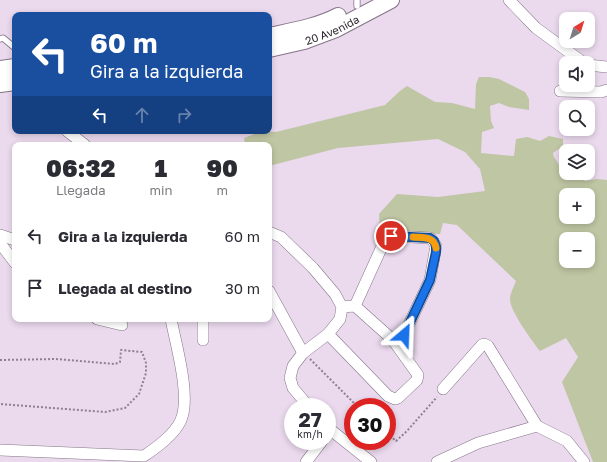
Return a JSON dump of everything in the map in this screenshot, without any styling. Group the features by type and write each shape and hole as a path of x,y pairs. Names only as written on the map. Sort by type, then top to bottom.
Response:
{"main road":[{"name":"20 Avenida","path":"272,48 304,41 336,29 391,0"},
{"name":"20 Avenida","path":"272,35 298,30 331,20 360,2"},
{"path":"7,82 12,72"}],"street":[{"path":"509,0 536,28 574,56"},
{"path":"595,66 607,67"},
{"path":"595,92 607,90"},
{"path":"71,134 81,142"},
{"path":"272,233 281,237 313,268 335,294 342,308 340,319 328,334 303,353 293,366 290,378 293,388 301,398"},
{"path":"0,235 12,239"},
{"path":"354,306 384,242 388,238 391,236 430,238 434,241 436,252 430,280 404,335 398,341 393,340"},
{"path":"0,243 12,259"},
{"path":"272,296 303,353"},
{"path":"342,308 354,306"},
{"path":"328,334 388,396 395,399 398,398 412,386 417,380 418,375 393,340 354,306"},
{"path":"108,322 122,326"},
{"path":"0,450 144,456 161,444 172,433 182,418 185,393 172,322"},
{"path":"203,322 203,340"},
{"path":"444,390 484,344 488,346 537,426 567,441 584,462"},
{"path":"437,462 478,444 537,426"},
{"path":"336,436 371,462"},
{"path":"306,462 315,450"}],"lane":[{"path":"0,39 3,38 12,46"}],"path":[{"path":"0,360 56,359 115,364 120,362 121,350 142,352 146,363 146,374 139,394 125,408 105,412 0,404"},
{"path":"303,353 349,398"},
{"path":"396,441 444,390"}],"green space":[{"path":"479,77 499,79 525,92 529,99 529,110 509,107 499,103 490,106 491,121 494,128 482,132 481,153 514,156 516,139 527,137 540,141 549,136 563,139 563,144 559,144 559,149 553,153 559,165 559,180 607,180 607,462 593,462 562,382 578,357 566,338 540,351 522,326 511,304 511,294 516,281 457,225 443,223 440,234 412,235 380,230 379,214 397,194 438,197 485,191 480,169 465,152 438,139 338,148 272,165 272,142 245,142 244,138 255,134 272,134 272,132 276,132 385,105 407,86 435,102 452,103 475,109 476,84"}],"slow traffic":[{"path":"413,237 430,238 434,241 436,248"}],"route":[{"path":"391,236 430,238 434,241 436,246 430,280 404,335"}]}
